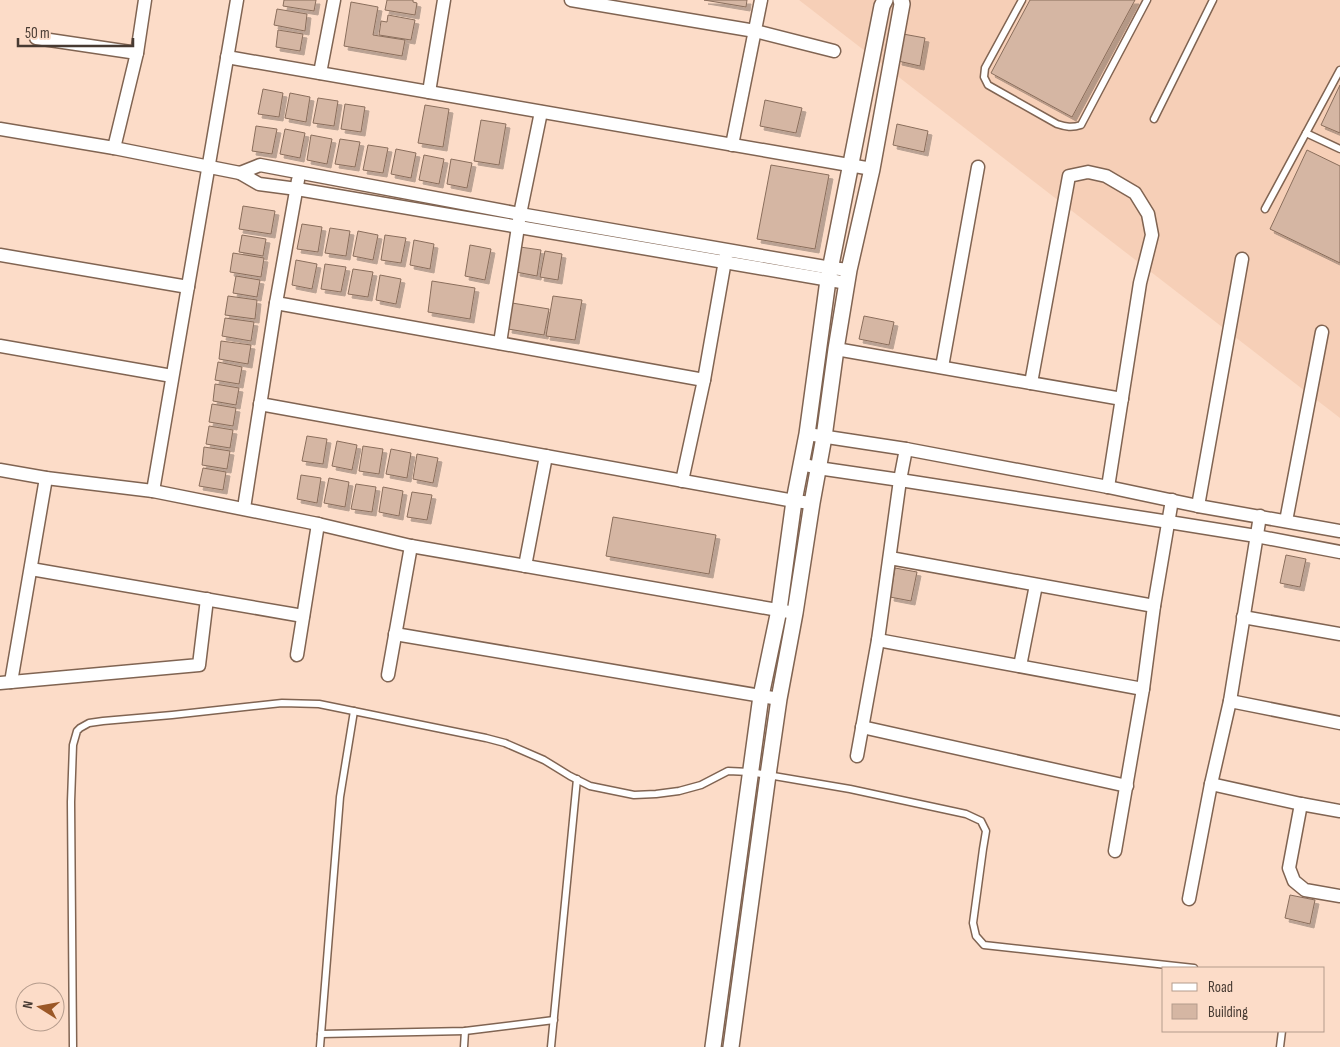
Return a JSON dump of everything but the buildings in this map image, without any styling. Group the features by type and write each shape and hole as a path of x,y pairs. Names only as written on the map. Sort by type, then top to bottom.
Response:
{"street":[{"path":"114,148 137,53 145,0"},
{"path":"153,491 207,166 220,104 237,0"},
{"path":"320,73 334,0"},
{"path":"429,92 444,0"},
{"path":"571,0 754,30 834,50"},
{"path":"732,145 761,0"},
{"path":"713,1047 761,696 779,610 794,501 807,434 830,274 882,6 885,0"},
{"path":"731,1047 779,699 824,437 848,276 872,169 901,0"},
{"path":"36,38 137,53"},
{"path":"227,57 872,169"},
{"path":"500,343 520,214 541,112"},
{"path":"0,129 114,148 240,173 259,184 725,263 848,276"},
{"path":"240,173 260,165 520,214 726,250 830,274"},
{"path":"942,367 978,167"},
{"path":"1031,383 1069,176 1088,172 1106,176 1135,193 1148,214 1152,235 1140,283 1108,487"},
{"path":"244,508 276,304 300,173"},
{"path":"682,481 704,380 726,250"},
{"path":"0,255 188,286"},
{"path":"1198,506 1242,259"},
{"path":"276,304 704,380"},
{"path":"1286,521 1322,332"},
{"path":"0,346 172,376"},
{"path":"836,349 1122,399"},
{"path":"260,404 812,503"},
{"path":"807,434 906,449 1198,506 1340,531"},
{"path":"857,756 878,640 906,449"},
{"path":"525,566 546,456"},
{"path":"801,464 1256,536 1340,552"},
{"path":"0,470 46,478 153,491 244,508 411,546 795,613"},
{"path":"46,478 31,569 6,682 199,665 207,599"},
{"path":"1115,851 1143,689 1154,606 1172,500"},
{"path":"1189,899 1211,784 1230,701 1260,516"},
{"path":"297,655 318,524"},
{"path":"388,675 411,546"},
{"path":"890,558 1154,606"},
{"path":"31,569 303,616"},
{"path":"1020,666 1036,585"},
{"path":"1243,617 1340,634"},
{"path":"395,634 779,699"},
{"path":"878,640 1143,689"},
{"path":"1230,701 1340,723"},
{"path":"862,726 1127,786"},
{"path":"1211,784 1340,811"},
{"path":"1301,804 1289,868 1294,881 1305,890 1340,896"}],"lane":[{"path":"1022,0 985,68 984,77 988,85 1048,119 1064,127 1074,128 1081,124 1147,0"},
{"path":"1154,119 1213,0"},
{"path":"1265,209 1340,70"},
{"path":"1306,133 1340,149"},
{"path":"73,1047 71,802 73,745 77,731 89,723 102,720 172,715 282,703 319,704 486,738 505,743 544,760 590,786 634,795 679,792 701,785 728,771 750,772 850,789 966,814 981,821 986,831 973,923 976,936 984,945 1185,967"},
{"path":"320,1047 340,797 354,711"},
{"path":"551,1047 577,779"},
{"path":"321,1034 465,1031 554,1020"},
{"path":"464,1047 465,1031"},
{"path":"1280,1047 1282,1032"}],"shaded area":[{"path":"799,0 1340,0 1340,418"}]}
